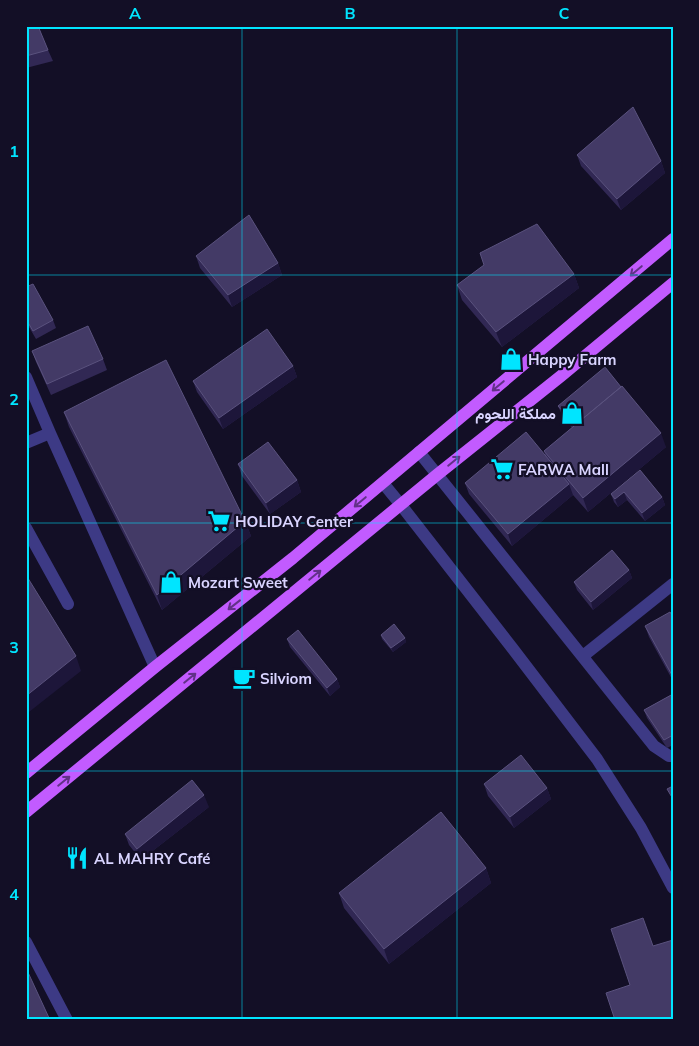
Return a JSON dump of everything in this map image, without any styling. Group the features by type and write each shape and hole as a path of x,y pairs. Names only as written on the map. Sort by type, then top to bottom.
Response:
{"main road":[{"path":"26,772 155,666 293,558 673,239"},
{"path":"26,812 673,283"}],"street":[{"path":"26,377 155,666"},
{"path":"26,443 50,433"},
{"path":"419,452 654,746 669,756 673,756"},
{"path":"383,483 513,648 597,759 641,828 673,888"},
{"path":"26,528 68,604"},
{"path":"583,656 673,584"},
{"path":"26,942 67,1020"}],"building":[{"path":"26,26 38,26 48,50 26,56"},
{"path":"633,107 661,161 617,199 577,155"},
{"path":"249,215 278,263 228,295 196,256"},
{"path":"537,224 574,274 496,332 457,285 484,265 480,253"},
{"path":"33,284 53,320 33,331 26,319 26,287"},
{"path":"88,326 103,359 47,384 32,351"},
{"path":"267,329 293,366 219,418 193,381"},
{"path":"166,360 245,521 157,595 64,412"},
{"path":"605,367 621,387 575,425 558,406"},
{"path":"622,386 661,433 583,498 544,451"},
{"path":"526,432 569,484 508,534 465,483"},
{"path":"268,442 297,480 266,503 238,464"},
{"path":"640,470 662,497 642,513 624,492 615,499 611,494"},
{"path":"612,550 629,570 591,602 574,582"},
{"path":"26,575 76,656 26,696"},
{"path":"670,612 673,617 673,677 645,626"},
{"path":"394,624 405,638 391,648 381,635"},
{"path":"298,630 337,679 327,688 287,639"},
{"path":"673,694 673,735 664,740 644,710"},
{"path":"521,755 547,788 510,817 484,784"},
{"path":"192,780 204,795 137,849 125,834"},
{"path":"673,786 673,799 667,789"},
{"path":"441,812 486,868 384,949 339,893"},
{"path":"643,918 653,946 673,940 673,1020 615,1020 606,993 630,985 611,929"},
{"path":"26,968 50,1020 26,1020"}],"place":[{"name":"Happy Farm","path":"511,359"},
{"name":"مملكة اللحوم","path":"572,413"},
{"name":"FARWA Mall","path":"502,469"},
{"name":"HOLIDAY Center","path":"219,521"},
{"name":"Mozart Sweet","path":"171,582"},
{"name":"Silviom","path":"244,678"},
{"name":"AL MAHRY Café","path":"77,858"}]}
